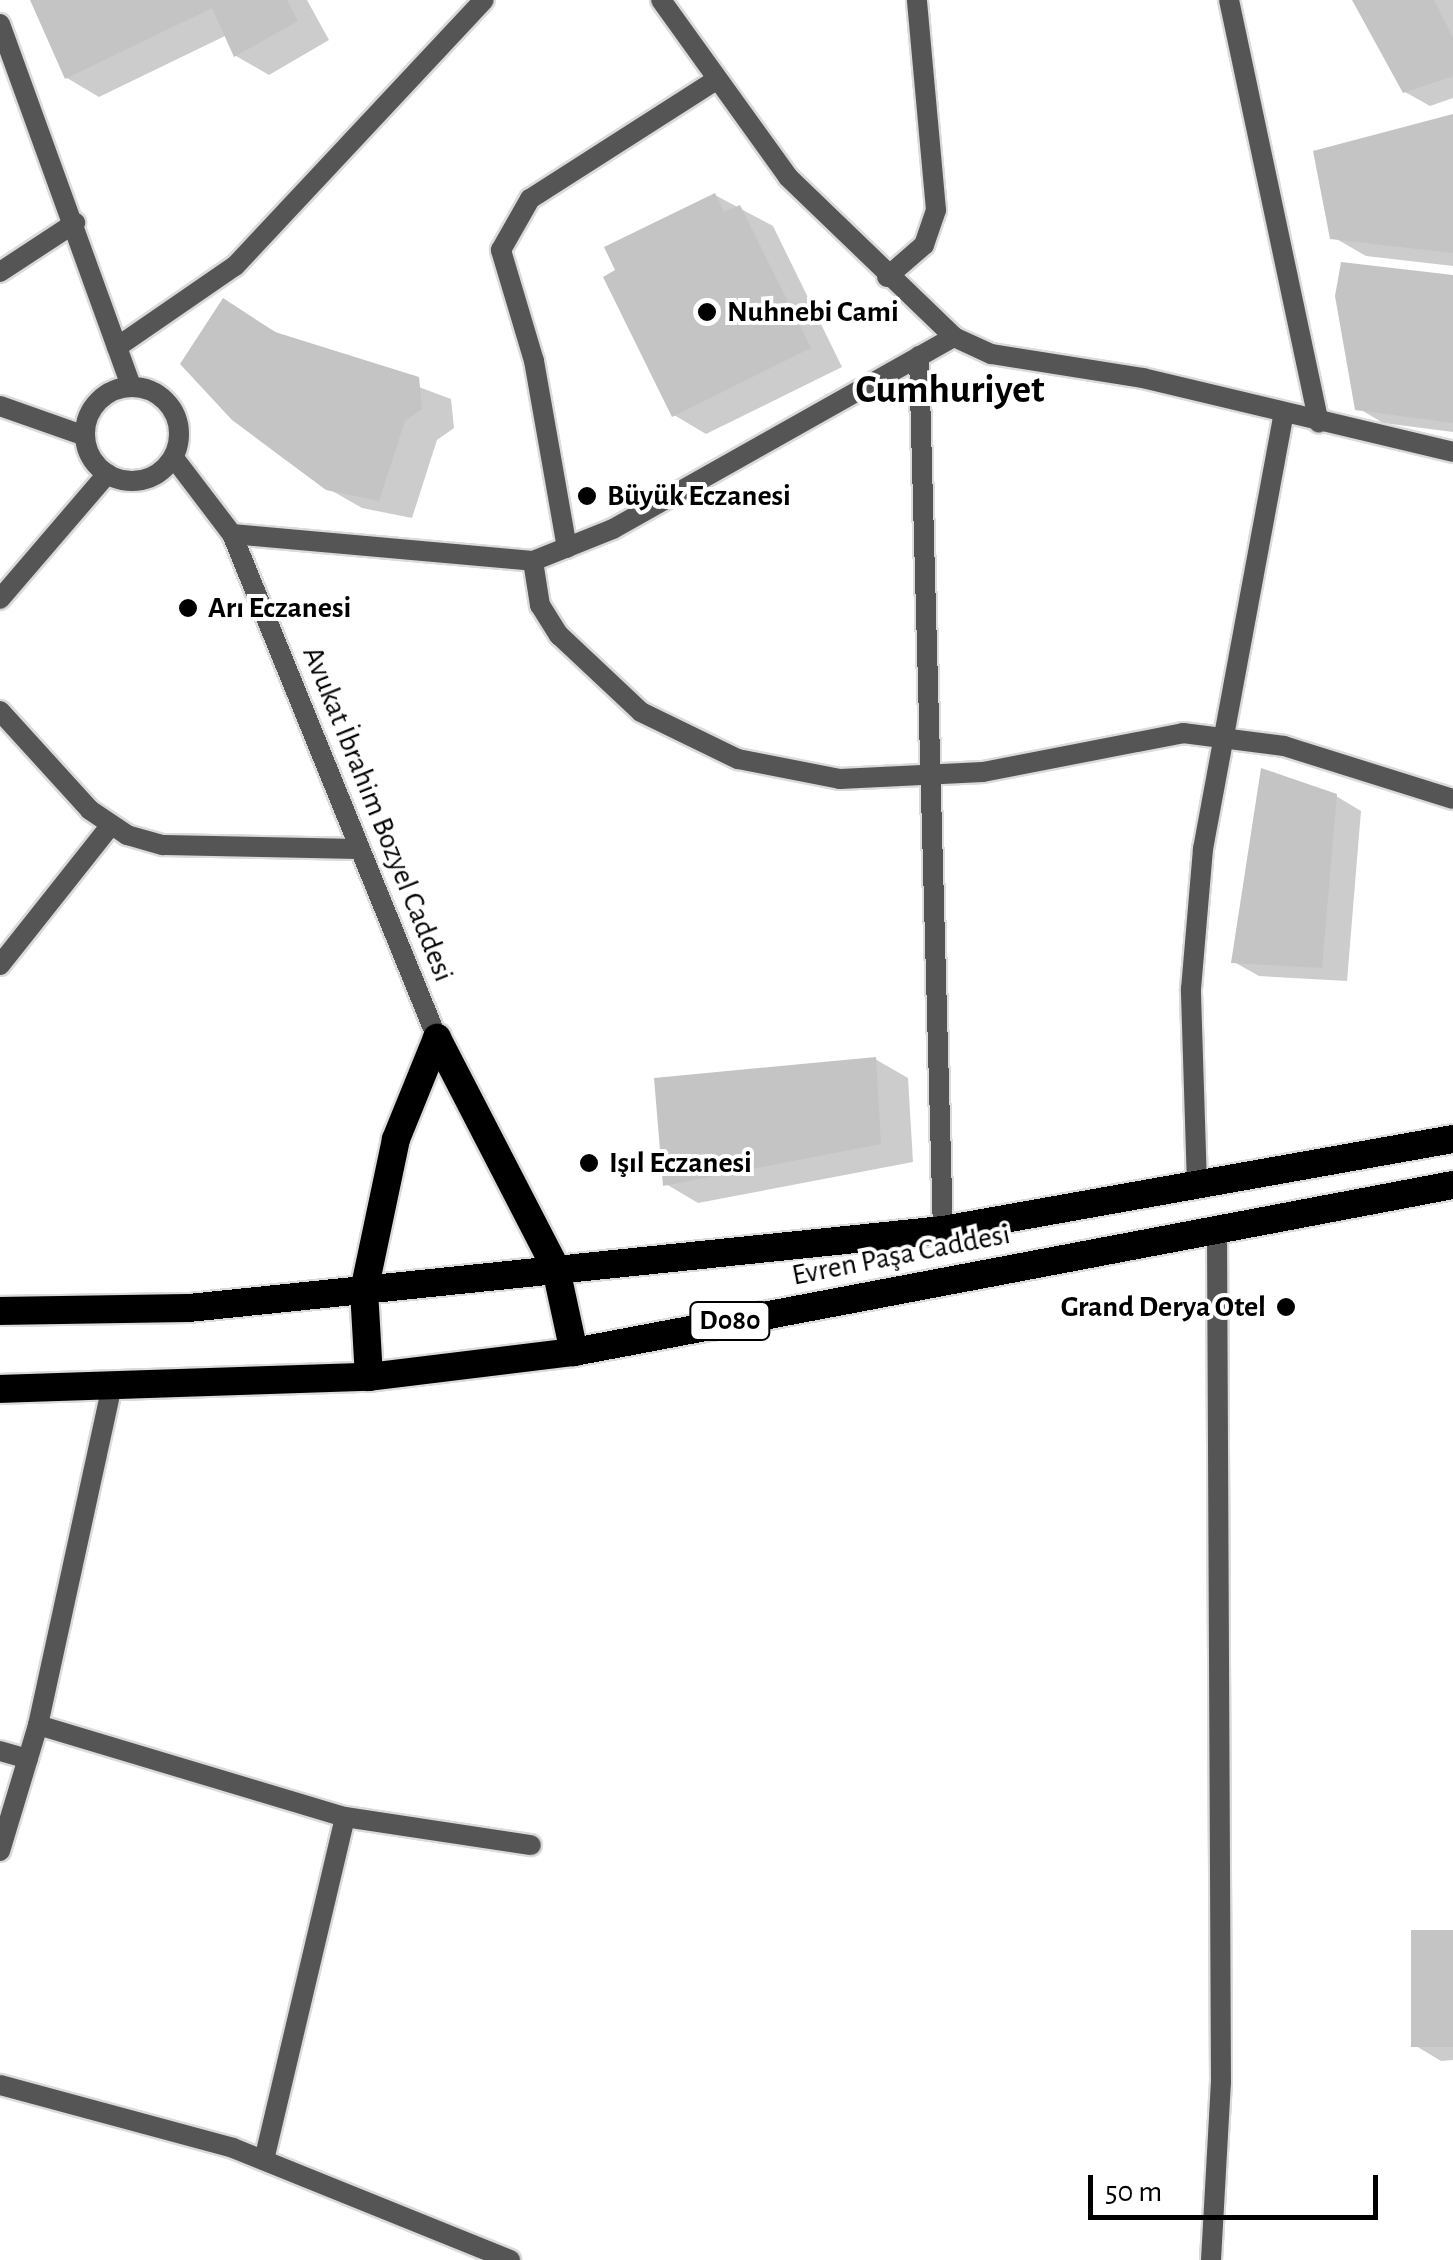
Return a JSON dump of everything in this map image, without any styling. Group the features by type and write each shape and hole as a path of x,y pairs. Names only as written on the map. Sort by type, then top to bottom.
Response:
{"highway":[{"path":"437,1038 556,1269 574,1352"},
{"path":"369,1377 364,1291 396,1138 437,1038"},
{"name":"Evren Paşa Caddesi","path":"0,1311 190,1308 943,1230 1453,1138"},
{"name":"Evren Paşa Caddesi","path":"0,1390 369,1377 574,1352 1218,1226 1453,1185"}],"street":[{"path":"117,347 235,266 484,0"},
{"path":"662,0 788,177 887,278 954,337 991,354 1453,452"},
{"path":"887,278 924,245 936,210 917,0"},
{"path":"1229,0 1319,422"},
{"path":"0,24 131,386"},
{"path":"567,548 534,361 501,250 530,198 716,80"},
{"path":"0,272 74,224"},
{"path":"232,534 533,561 567,548 954,337"},
{"path":"919,356 924,774 943,1230"},
{"path":"85,436 103,396 131,386 168,401 178,418 174,458 151,478 107,474"},
{"path":"0,406 85,436 107,474"},
{"path":"1197,1184 1191,988 1219,738 1284,414"},
{"name":"Avukat İbrahim Bozyel Caddesi","path":"174,458 232,534 437,1038"},
{"path":"0,599 107,474"},
{"path":"533,561 540,606 559,634 641,712 738,759 840,779 924,774 1183,733 1284,746 1453,799"},
{"path":"0,711 110,826 163,844 360,849"},
{"path":"0,965 110,826"},
{"path":"1211,2260 1222,2083 1218,1226"},
{"path":"0,1851 38,1726 112,1386"},
{"path":"38,1726 345,1817 532,1845"},
{"path":"0,1752 28,1760"},
{"path":"264,2160 345,1817"},
{"path":"0,2086 264,2160 510,2260"}],"building":[{"path":"30,0 287,0 298,21 234,57 212,8 65,79"},
{"path":"1352,0 1434,0 1453,38 1453,76 1403,93"},
{"path":"1453,114 1453,253 1330,239 1313,151"},
{"name":"Nuhnebi Cami","path":"715,193 724,212 740,205 811,348 672,417 603,277 615,270 604,247"},
{"path":"1341,262 1453,275 1453,423 1355,410 1335,296"},
{"path":"223,298 275,332 419,377 422,409 405,421 379,501 326,490 232,420 180,364"},
{"path":"1261,768 1337,794 1322,968 1231,963"},
{"path":"876,1057 881,1144 663,1186 654,1078"},
{"path":"1411,1930 1453,1930 1453,2047 1411,2047"}],"place":[{"name":"Nuhnebi Cami","path":"707,312"},
{"name":"Büyük Eczanesi","path":"587,496"},
{"name":"Arı Eczanesi","path":"188,608"},
{"name":"Işıl Eczanesi","path":"589,1163"},
{"name":"Grand Derya Otel","path":"1286,1307"}],"district":[{"name":"Cumhuriyet","path":"950,390"}]}
